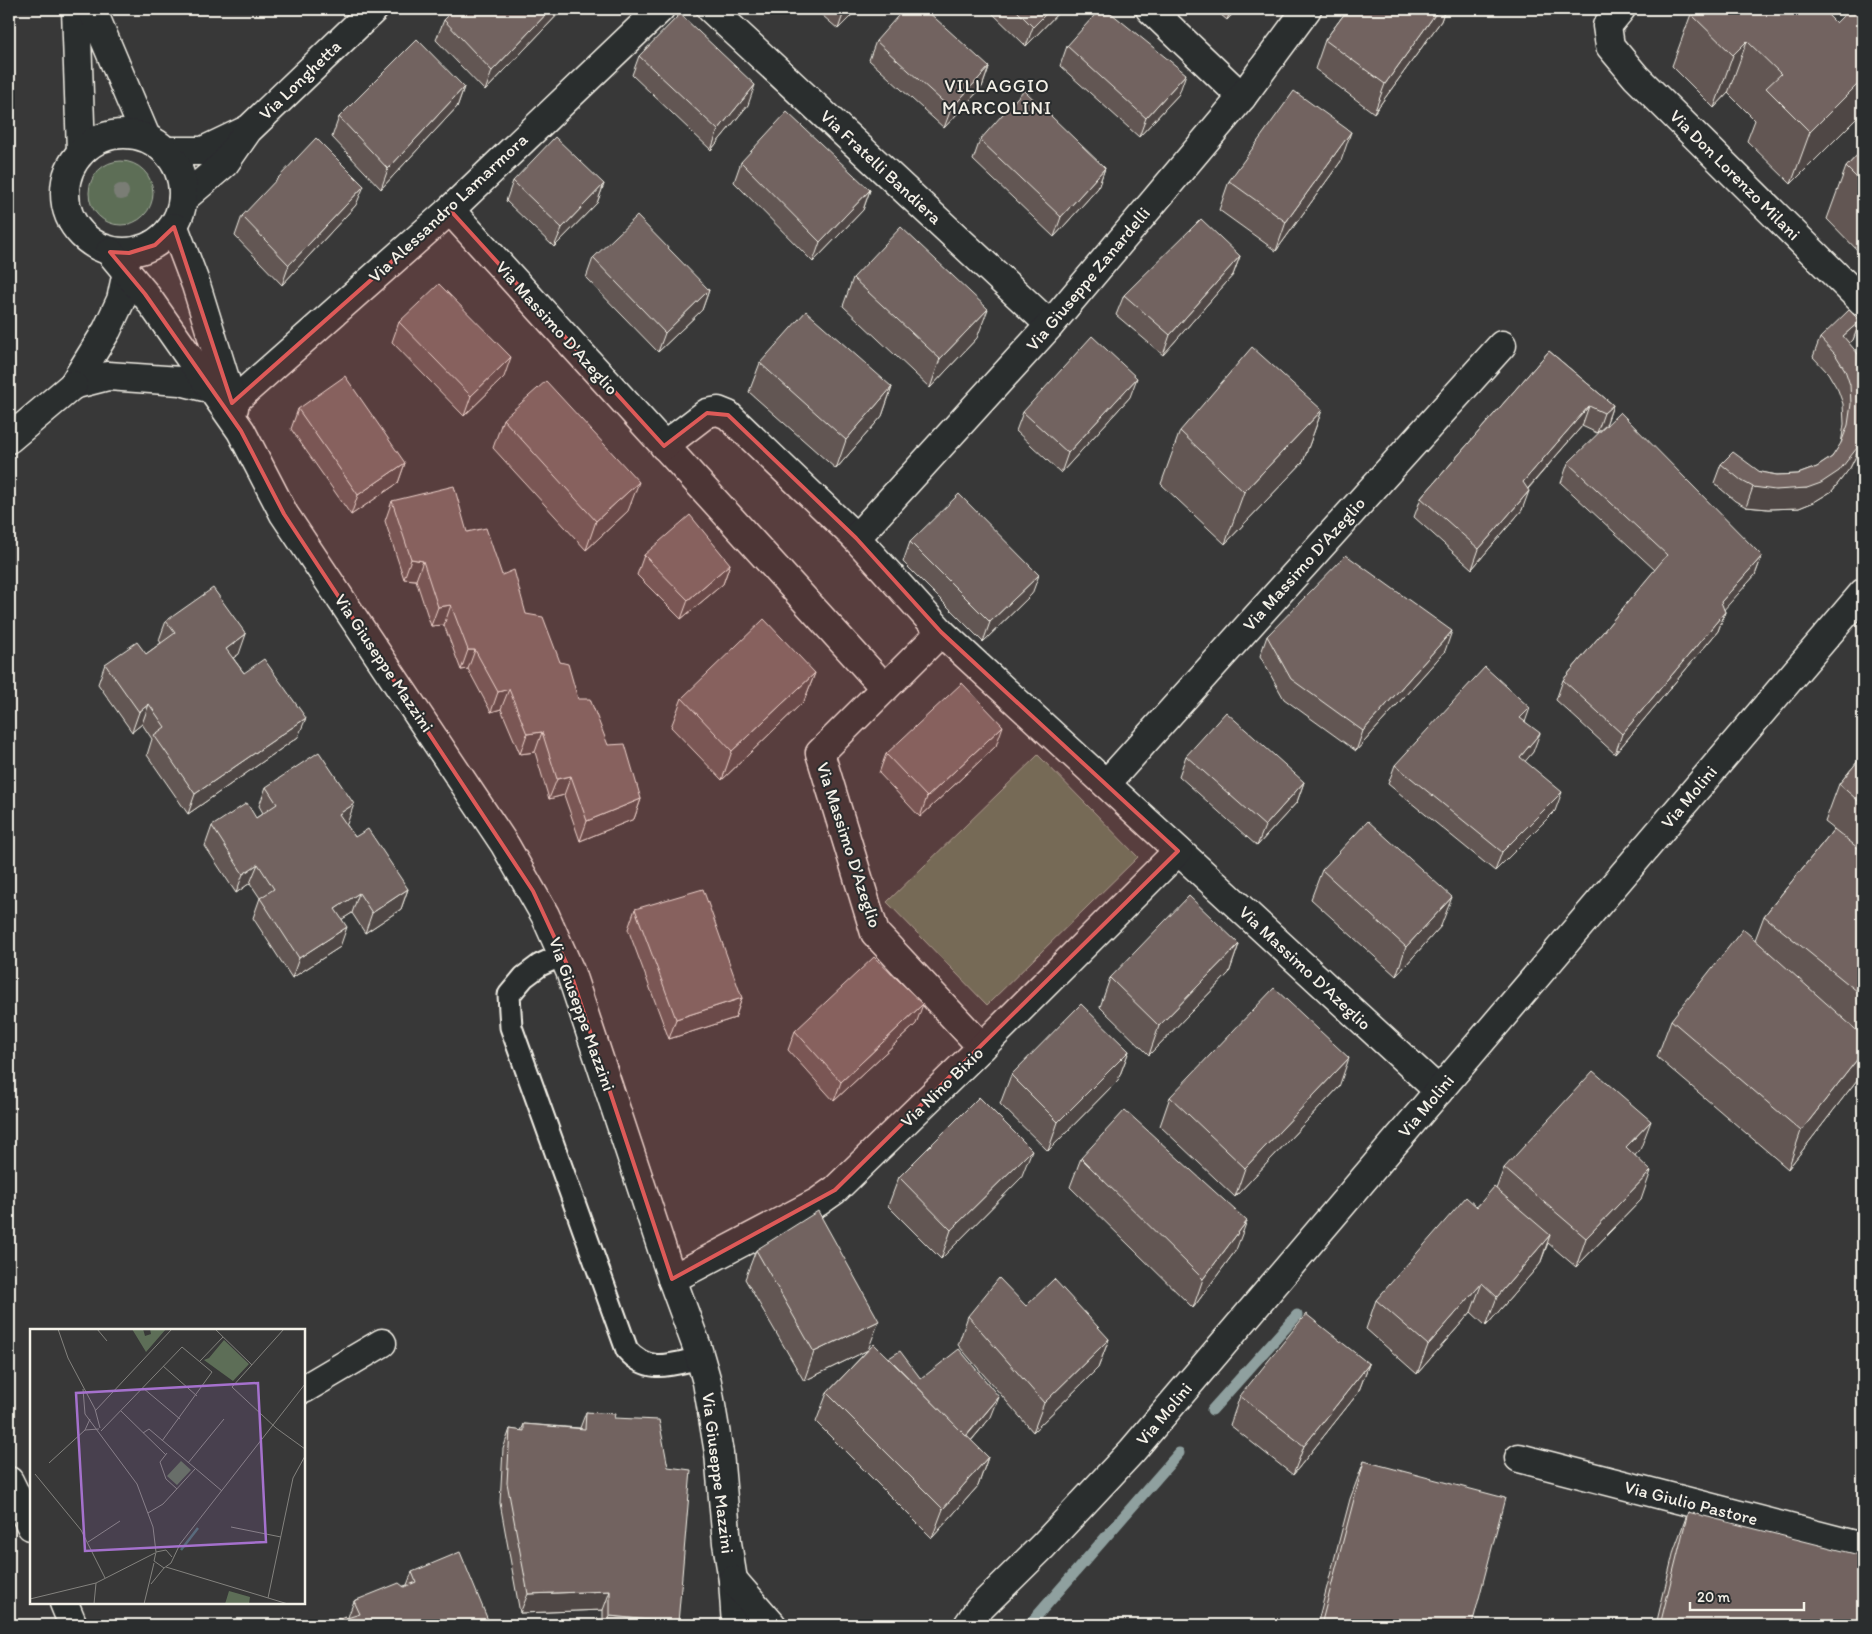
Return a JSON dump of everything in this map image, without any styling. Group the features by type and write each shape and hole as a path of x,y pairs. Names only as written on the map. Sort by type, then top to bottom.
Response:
{"street":[{"path":"76,9 81,151"},
{"path":"92,9 157,144 181,172 184,198 174,227 155,245 128,253 110,252"},
{"name":"Via Longhetta","path":"184,198 225,163 248,130 374,9"},
{"name":"Via Alessandro Lamarmora","path":"222,396 450,210 660,9"},
{"name":"Via Fratelli Bandiera","path":"711,9 1050,325"},
{"path":"1150,9 1242,97"},
{"name":"Via Giuseppe Zanardelli","path":"856,538 1050,325 1242,97 1307,9"},
{"name":"Via Don Lorenzo Milani","path":"1621,9 1607,26 1610,46 1636,77 1863,302"},
{"name":"Via Longhetta","path":"157,144 203,151 248,130"},
{"name":"Via Giuseppe Mazzini","path":"157,144 123,133 100,137 81,151 68,171 64,197 72,223 90,242 110,252 222,396 284,514 505,845 533,891 570,971 707,1382 718,1444 736,1625"},
{"name":"Via Massimo D'Azeglio","path":"450,210 884,687"},
{"name":"Via Giuseppe Mazzini","path":"174,227 196,284 222,396"},
{"path":"9,439 73,385 107,330 121,300 127,272"},
{"name":"Via Massimo D'Azeglio","path":"1106,784 1502,345"},
{"path":"73,385 108,376 180,381 222,396"},
{"name":"Via Massimo D'Azeglio","path":"664,446 706,413 718,412 728,415 856,538 941,632 1439,1091"},
{"name":"Via Molini","path":"947,1625 973,1617 1132,1451 1863,592"},
{"name":"Via Massimo D'Azeglio","path":"941,632 820,753 875,933 982,1047"},
{"name":"Via Nino Bixio","path":"672,1279 818,1202 834,1190 982,1047 1178,851"},
{"path":"305,1388 382,1343"},
{"name":"Via Giulio Pastore","path":"1519,1458 1863,1547"},
{"path":"9,1481 30,1524"},
{"path":"733,1580 772,1625"},
{"path":"64,1604 73,1625"}],"lane":[{"path":"562,955 540,965 524,976 510,995 511,1027 627,1350 636,1360 648,1365 666,1366 700,1358"}],"highlighted area":[{"path":"450,210 664,446 707,413 728,415 856,538 941,632 1178,851 835,1190 672,1279 570,971 533,891 284,514 241,431 145,294 110,252 129,253 155,245 174,227 232,403"}],"green space":[{"path":"121,161 133,163 144,170 151,181 153,193 151,205 144,216 133,223 121,225 109,223 98,216 91,205 89,193 91,181 98,170 109,163"},
{"path":"1038,755 1138,857 987,1005 887,902"}],"building":[{"path":"455,9 551,9 492,71 444,20"},
{"path":"904,9 925,9 989,67 951,109 876,41"},
{"path":"1015,9 1051,9 1033,27"},
{"path":"1100,9 1106,9 1186,74 1146,118 1067,46"},
{"path":"1348,9 1439,9 1385,84 1325,40"},
{"path":"1696,9 1822,9 1836,23 1850,9 1863,9 1863,79 1810,132 1766,88 1781,74 1747,41 1733,55 1691,14"},
{"path":"680,14 755,85 718,130 639,56"},
{"path":"417,39 464,87 388,169 339,117"},
{"path":"1024,90 1105,168 1061,217 980,140"},
{"path":"1294,91 1351,132 1286,222 1229,181"},
{"path":"787,112 870,190 820,242 741,162"},
{"path":"555,137 604,184 562,228 513,181"},
{"path":"316,138 364,186 289,265 242,216"},
{"path":"1863,149 1863,184 1846,167"},
{"path":"637,216 709,290 665,333 593,258"},
{"path":"1201,219 1240,256 1170,335 1124,295"},
{"path":"901,227 988,309 940,359 853,278"},
{"path":"439,284 511,357 471,396 399,322"},
{"path":"1849,310 1860,321 1843,336 1859,355 1863,367 1863,434 1857,448 1839,471 1821,483 1807,488 1775,490 1753,487 1742,481 1721,464 1733,452 1760,472 1777,475 1798,474 1817,467 1832,457 1841,443 1848,425 1851,404 1850,385 1845,370 1835,354 1820,338"},
{"path":"806,311 892,387 846,440 760,363"},
{"path":"1092,336 1137,378 1068,453 1023,412"},
{"path":"1252,347 1322,410 1244,492 1180,431"},
{"path":"1549,351 1613,405 1604,413 1589,406 1523,482 1529,491 1479,549 1421,498"},
{"path":"345,376 405,463 358,495 298,409"},
{"path":"546,381 639,482 596,521 503,419"},
{"path":"1620,412 1762,556 1721,602 1725,612 1622,734 1563,680 1667,555 1568,463"},
{"path":"454,486 467,532 486,528 502,575 514,570 526,614 543,617 560,662 568,664 578,699 590,699 608,745 625,744 641,799 587,821 571,776 557,779 542,732 527,734 509,689 498,692 475,650 468,650 451,605 438,607 423,561 411,559 392,501"},
{"path":"959,494 1039,575 990,622 910,542"},
{"path":"690,515 730,564 688,600 644,555"},
{"path":"1346,555 1452,631 1363,731 1291,679 1267,636"},
{"path":"213,588 246,634 226,649 244,673 264,659 306,718 195,794 154,735 165,727 149,704 139,712 105,664 137,642 146,654 175,633 166,621"},
{"path":"764,619 815,673 732,751 682,698"},
{"path":"1485,667 1530,708 1520,718 1540,733 1520,757 1562,792 1502,852 1395,765"},
{"path":"962,683 1003,726 927,797 886,754"},
{"path":"1226,712 1304,782 1265,826 1186,756"},
{"path":"319,752 354,804 339,814 355,837 368,829 408,889 372,913 359,893 335,909 347,927 299,958 260,898 274,889 258,864 243,874 212,826 247,803 256,818 277,804 266,787"},
{"path":"1863,755 1863,805 1839,784"},
{"path":"1368,821 1452,897 1406,947 1322,870"},
{"path":"1834,829 1863,852 1863,996 1764,916"},
{"path":"703,889 742,998 676,1019 635,909"},
{"path":"1189,896 1239,944 1159,1026 1110,978"},
{"path":"1743,929 1863,1036 1863,1052 1801,1131 1671,1020"},
{"path":"874,957 923,1004 841,1082 795,1031"},
{"path":"1274,988 1349,1058 1245,1168 1170,1097"},
{"path":"1081,1004 1129,1051 1058,1122 1011,1075"},
{"path":"1593,1071 1651,1121 1626,1147 1651,1171 1586,1238 1504,1168"},
{"path":"979,1097 1032,1150 951,1230 899,1177"},
{"path":"1125,1110 1247,1221 1203,1279 1081,1158"},
{"path":"1494,1187 1550,1235 1497,1297 1482,1283 1428,1345 1376,1300 1466,1197 1477,1207"},
{"path":"818,1211 879,1321 814,1352 756,1250"},
{"path":"999,1278 1026,1306 1054,1279 1109,1339 1044,1403 968,1316"},
{"path":"1306,1314 1369,1364 1304,1446 1240,1396"},
{"path":"874,1344 988,1457 943,1509 827,1393"},
{"path":"959,1349 999,1397 966,1436 889,1358 900,1351 921,1379"},
{"path":"586,1412 615,1414 614,1418 659,1420 668,1467 691,1470 678,1623 610,1616 610,1591 528,1594 507,1483 510,1429 524,1431 524,1424 585,1429"},
{"path":"1364,1461 1505,1498 1472,1625 1321,1625"},
{"path":"1688,1512 1863,1556 1863,1625 1660,1625"},
{"path":"460,1552 490,1625 322,1625 345,1616 347,1618 360,1614 354,1601 399,1583 404,1587 416,1582 412,1572"}],"waterway":[{"path":"1212,1410 1297,1315"},
{"path":"1029,1625 1179,1453"}],"district":[{"name":"VILLAGGIO MARCOLINI","path":"997,96"}]}
